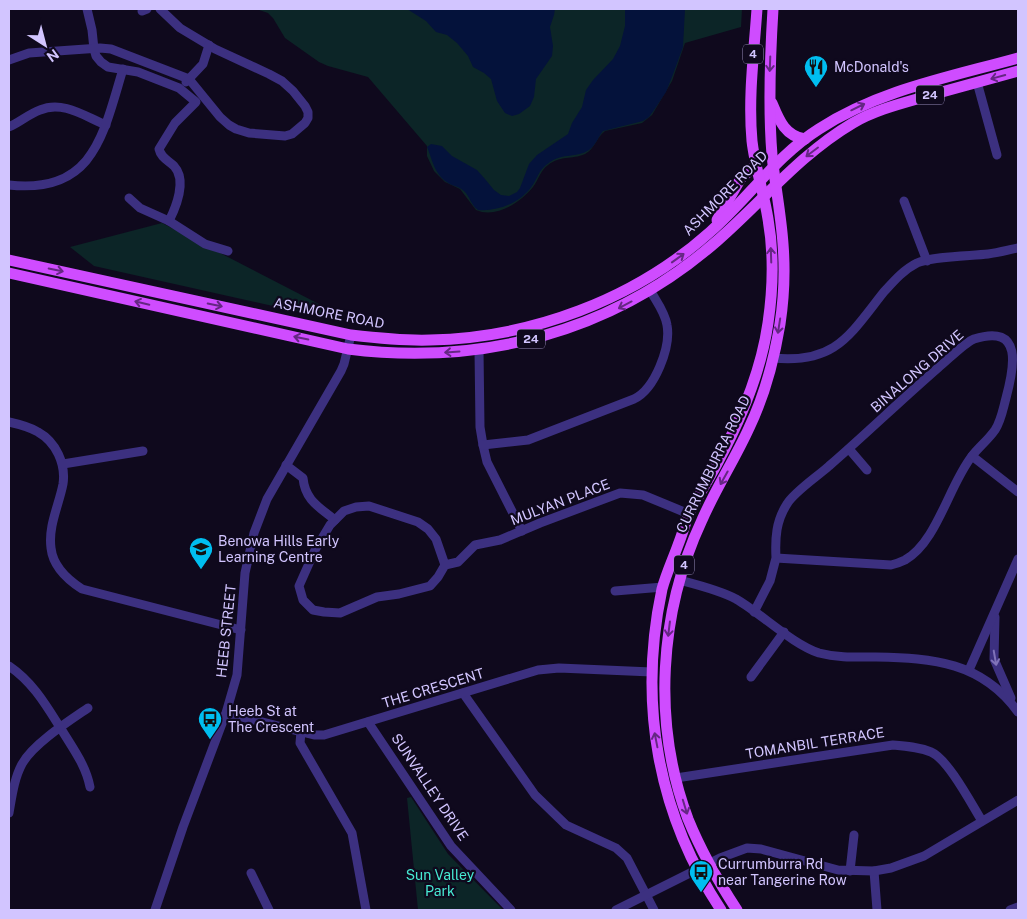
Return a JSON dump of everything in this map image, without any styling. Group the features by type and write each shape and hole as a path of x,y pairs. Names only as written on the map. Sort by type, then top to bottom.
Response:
{"main road":[{"name":"4","path":"757,9 751,100 752,141 759,181"},
{"name":"4","path":"773,9 770,97 773,165"},
{"name":"ASHMORE ROAD","path":"9,260 351,335 389,339 431,340 478,337 556,319 596,305 632,287 677,259 710,232 773,165 805,139 839,117 889,94 1018,58"},
{"name":"ASHMORE ROAD","path":"9,273 348,349 401,354 432,354 479,350 534,338 585,322 619,308 650,290 709,248 809,154 862,118 884,108 1018,71"},
{"path":"770,97 785,128 794,136 805,139"},
{"path":"710,232 739,180 756,165"},
{"name":"CURRUMBURRA ROAD","path":"736,910 708,864 688,818 676,778 667,726 665,677 668,630 679,580 703,517 752,423 773,358 780,322 784,262 773,165"},
{"name":"CURRUMBURRA ROAD","path":"721,910 697,870 677,826 663,778 654,734 653,646 663,588 689,514 741,416 753,384 768,326 772,281 770,234 759,181"}],"street":[{"path":"87,9 96,56 101,62 108,67 138,72 179,88 196,102 175,123 159,148 163,158 175,167 180,180 177,203 169,221"},
{"path":"9,60 29,53 111,48 189,79 220,117 229,126 236,129 249,133 285,136 292,134 305,123 308,118 305,106 282,81 209,45 180,28 160,9"},
{"path":"179,88 203,64 209,45"},
{"path":"9,185 21,186 57,181 73,173 90,158 101,140 123,69"},
{"path":"977,82 997,154"},
{"path":"9,127 42,108 54,107 68,108 106,125"},
{"path":"129,198 140,208 169,221 205,244 228,251"},
{"path":"904,201 926,261"},
{"path":"773,358 788,360 806,358 826,352 849,336 897,277 918,263 944,258 990,254 1018,248"},
{"path":"483,445 528,440 634,399 645,392 653,380 660,363 668,334 666,318 650,290"},
{"name":"HEEB STREET","path":"155,910 226,713 237,675 245,573 250,547 267,499 341,371 351,335"},
{"name":"BINALONG DRIVE","path":"754,612 770,581 776,558 775,537 779,517 788,501 972,340 990,335 1002,337 1012,347 1014,358 1009,388 1000,420 994,431 972,456 958,476 922,545 906,560 891,565 776,558"},
{"path":"479,350 480,427 487,462 522,531"},
{"path":"9,422 39,432 55,447 63,464 63,483 50,533 51,550 56,565 69,581 82,590 241,630"},
{"path":"849,449 867,470"},
{"path":"63,464 142,450"},
{"path":"972,456 1018,492"},
{"path":"286,464 303,478 304,490 311,501 335,520"},
{"name":"MULYAN PLACE","path":"445,565 436,539 428,529 418,522 369,506 356,506 344,511 330,525 315,550 299,586 303,600 313,610 340,613 377,597 400,594 430,586 445,565 458,562 475,545 500,540 620,493 643,495 689,514"},
{"path":"969,670 1018,559"},
{"path":"679,580 736,599 784,632 819,652 834,656 946,662 969,670 983,678 1004,695 1018,711"},
{"path":"615,591 663,588"},
{"path":"996,610 993,636 994,659 1018,711"},
{"path":"752,677 784,632"},
{"path":"9,666 31,684 44,701 87,774 90,787"},
{"name":"THE CRESCENT","path":"226,713 314,735 324,735 548,668 652,672"},
{"path":"463,693 535,795 566,825 601,840 622,853 631,863 654,910"},
{"path":"9,813 15,782 23,762 30,752 88,708"},
{"name":"SUNVALLEY DRIVE","path":"368,722 451,846 511,910"},
{"path":"301,732 300,743 302,747 352,833 366,910"},
{"name":"TOMANBIL TERRACE","path":"676,778 893,745 914,747 933,753 946,765 982,821"},
{"path":"616,910 732,852 752,848 772,851 838,870 874,871 901,866 924,856 1018,800"},
{"path":"850,871 854,835"},
{"path":"874,871 878,910"},
{"path":"251,873 269,910"},
{"path":"1010,910 1018,906"}],"green space":[{"path":"256,9 742,9 741,27 685,43 672,81 652,115 642,123 605,131 585,154 562,159 548,165 528,193 508,208 500,211 484,212 476,210 460,189 445,182 434,171 427,156 427,146 368,77 319,62 285,38 268,13"},
{"path":"162,223 344,317 331,319 94,266 70,247"},
{"name":"Sun Valley Park","path":"411,797 448,854 503,910 418,910 407,798"}],"water":[{"path":"407,9 555,9 550,27 553,46 552,56 536,79 534,97 530,106 519,114 512,116 505,113 497,101 491,79 473,67 468,56 457,43 447,35 436,32 426,21"},
{"path":"625,9 685,9 683,47 666,92 649,117 643,121 603,131 589,150 580,154 560,157 550,162 523,196 502,207 478,210 464,191 440,176 427,147 431,144 442,146 452,156 477,170 494,190 501,195 509,196 517,192 529,164 537,155 568,134 572,123 582,107 586,90 613,59 620,46 625,26"}],"place":[{"name":"McDonald's","path":"816,88"},
{"name":"Benowa Hills Early Learning Centre","path":"201,570"},
{"name":"Heeb St at The Crescent","path":"210,740"},
{"name":"Currumburra Rd near Tangerine Row","path":"701,893"}]}
